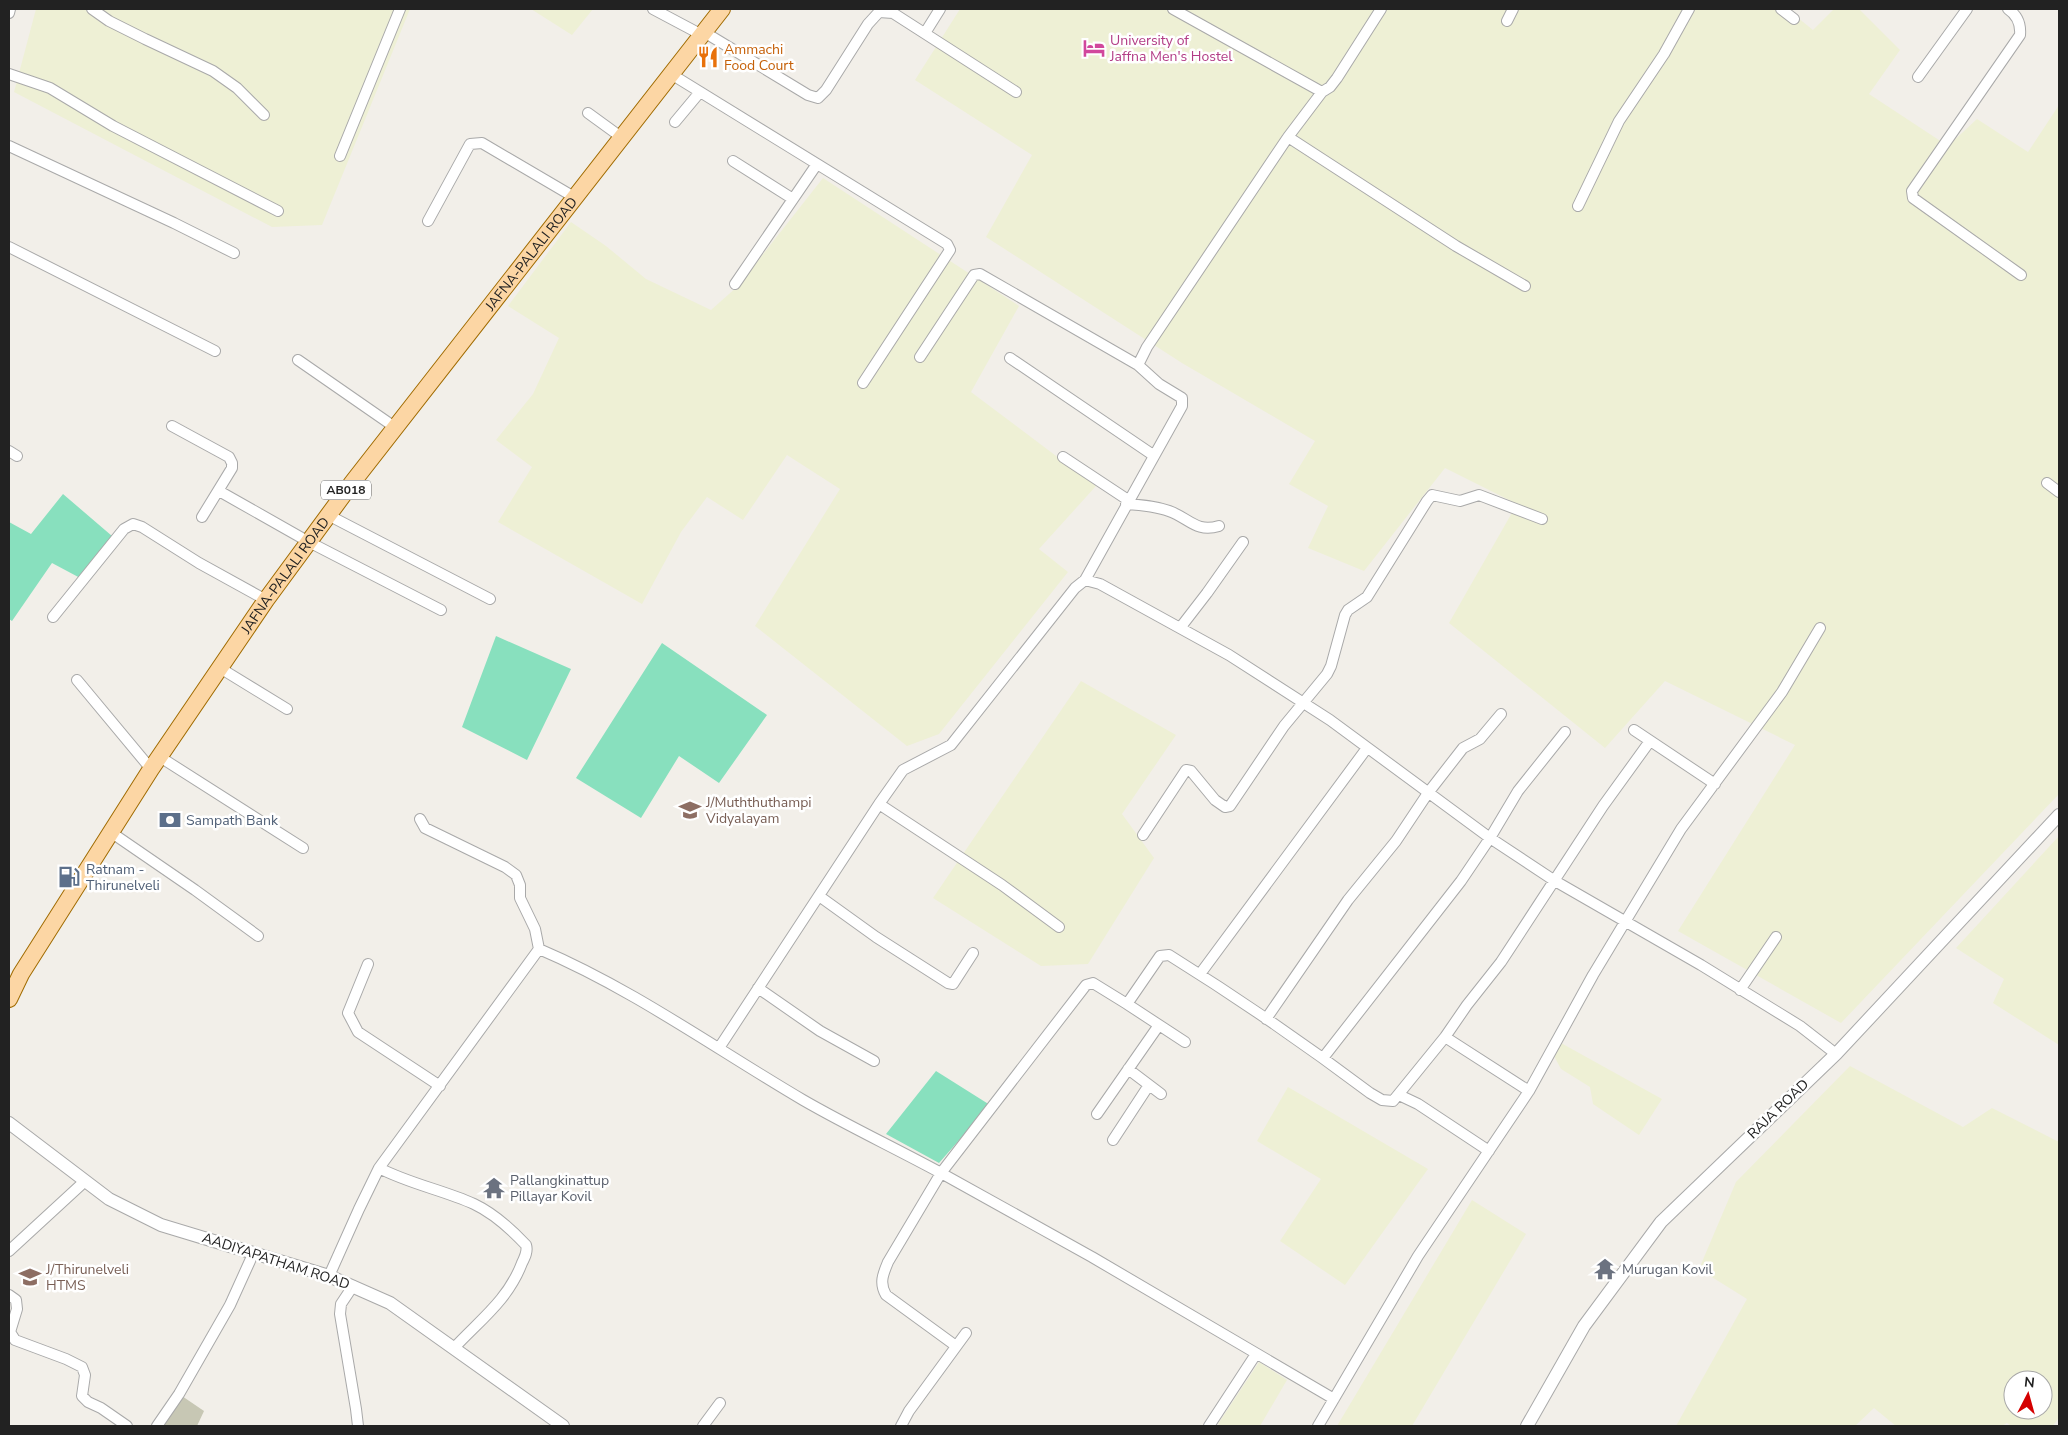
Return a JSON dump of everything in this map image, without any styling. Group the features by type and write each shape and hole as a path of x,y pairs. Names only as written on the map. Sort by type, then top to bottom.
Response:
{"main road":[{"name":"JAFNA-PALALI ROAD","path":"9,999 22,974 156,763 266,600 328,515 722,9"}],"street":[{"path":"92,9 110,21 145,39 213,71 237,88 264,115"},
{"path":"340,156 400,9"},
{"path":"653,9 703,34 808,95 818,98 826,90 868,24 879,12 893,13 1016,92"},
{"path":"925,33 940,9"},
{"path":"1173,9 1322,92"},
{"path":"1138,365 1152,340 1288,137 1322,92 1330,87 1337,78 1381,9"},
{"path":"1507,21 1514,9"},
{"path":"1578,206 1620,121 1664,54 1689,9"},
{"path":"1781,9 1794,19"},
{"path":"1918,76 1967,9"},
{"path":"2008,9 2019,20 2020,35 1912,191 1913,198 2021,275"},
{"path":"9,74 50,88 113,126 278,210"},
{"path":"671,74 948,244 950,250 863,382"},
{"path":"675,122 700,92"},
{"path":"588,113 621,137"},
{"path":"1288,137 1456,246 1524,286"},
{"path":"428,221 470,144 476,143 482,143 574,197"},
{"path":"9,146 234,253"},
{"path":"733,161 793,198"},
{"path":"735,284 817,164"},
{"path":"9,247 215,351"},
{"path":"718,1048 903,770 951,745 1075,588 1085,580 1182,402 1182,398 1159,384 1138,365 980,274 974,275 920,357"},
{"path":"1010,358 1153,455"},
{"path":"298,360 396,428"},
{"path":"172,426 231,460 232,468 202,517"},
{"path":"1063,457 1127,502 1170,511 1203,529 1219,526"},
{"path":"2047,483 2059,492"},
{"path":"219,491 309,542 441,610"},
{"path":"1143,835 1186,770 1191,771 1215,800 1225,807 1230,806 1279,733 1327,674 1348,610 1368,596 1432,495 1460,501 1479,495 1542,520"},
{"path":"328,515 490,599"},
{"path":"53,617 124,529 133,524 142,527 199,563 266,600"},
{"path":"1180,628 1208,593 1243,542"},
{"path":"1085,580 1100,584 1229,655 1303,703 1490,838 1555,881 1800,1026 1836,1054"},
{"path":"1318,1426 1418,1256 1528,1091 1625,922 1681,830 1782,692 1820,628"},
{"path":"220,668 287,709"},
{"path":"77,680 156,763 303,848"},
{"path":"1266,1019 1348,900 1396,841 1428,793 1462,748 1480,739 1501,714"},
{"path":"1634,730 1715,784"},
{"path":"1323,1058 1413,944 1490,838 1518,791 1565,732"},
{"path":"1127,1004 1160,956 1169,955 1200,974 1382,1100 1393,1100 1399,1096 1445,1037 1466,1005 1501,962 1603,806 1650,741"},
{"path":"1200,974 1367,748"},
{"path":"879,804 1002,885 1059,927"},
{"name":"RAJA ROAD","path":"1527,1426 1584,1326 1661,1222 1836,1054 2059,815"},
{"path":"420,819 425,828 504,867 516,875 520,885 520,898 535,929 540,949"},
{"path":"112,833 258,936"},
{"path":"819,896 876,937 948,983 953,984 973,953"},
{"path":"1740,990 1776,937"},
{"path":"540,949 576,965 645,1004 804,1100 1092,1256 1334,1399"},
{"path":"329,1276 358,1209 380,1168 540,949"},
{"path":"368,964 348,1014 358,1032 440,1086"},
{"path":"956,1346 886,1295 882,1285 882,1276 888,1262 941,1173 1086,986 1094,983 1185,1042"},
{"path":"758,988 820,1031 874,1061"},
{"path":"1097,1114 1159,1025"},
{"path":"1445,1037 1528,1091"},
{"path":"1128,1069 1161,1094"},
{"path":"1113,1140 1149,1085"},
{"path":"1399,1096 1418,1104 1489,1151"},
{"name":"AADIYAPATHAM ROAD","path":"9,1123 84,1182 109,1199 161,1225 329,1276 390,1303 564,1426"},
{"path":"380,1168 398,1177 474,1204 491,1215 526,1244 527,1250 521,1266 502,1299 454,1348"},
{"path":"9,1251 84,1182"},
{"path":"157,1426 179,1394 230,1306 254,1252"},
{"path":"353,1286 341,1304 340,1314 358,1426"},
{"path":"9,1295 16,1300 17,1308 10,1332 15,1340 66,1359 82,1368 85,1375 82,1396 88,1402 101,1408 127,1426"},
{"path":"901,1426 909,1411 966,1333"},
{"path":"1210,1426 1256,1354"},
{"path":"704,1426 720,1403"}],"shaded area":[{"path":"36,9 410,9 322,225 272,227 14,92"},
{"path":"531,9 593,9 572,35"},
{"path":"960,9 1787,9 1813,30 1834,9 1859,9 1900,50 1869,94 1948,146 1977,119 2028,152 2059,105 2059,794 1841,1023 1678,931 1795,745 1665,681 1605,748 1449,623 1517,504 1445,468 1364,571 1308,548 1328,506 1289,484 1315,441 1182,363 986,237 1032,155 915,80"},
{"path":"823,178 1019,306 971,392 1096,486 1039,549 1068,572 939,734 907,746 755,626 840,489 787,455 743,520 707,497 681,532 642,604 498,522 532,467 496,440 533,394 559,338 508,306 571,222 606,246 646,279 711,310 738,286"},
{"path":"1081,681 1176,735 1122,814 1154,858 1088,964 1041,966 933,898"},
{"path":"2059,836 2059,1045 1993,1003 2004,979 1956,948"},
{"path":"1561,1043 1662,1099 1639,1135 1593,1104 1590,1087 1561,1069 1554,1056"},
{"path":"1850,1066 1963,1127 1992,1108 2059,1142 2059,1417 2053,1426 2011,1426 2007,1423 2002,1426 1896,1426 1874,1408 1855,1426 1676,1426 1747,1299 1699,1269 1736,1182"},
{"path":"1288,1087 1428,1169 1345,1285 1280,1241 1321,1179 1257,1141"},
{"path":"1472,1200 1526,1234 1412,1426 1337,1426"},
{"path":"1259,1362 1287,1380 1260,1426 1222,1426 1218,1424"},
{"path":"179,1394 204,1411 197,1426 160,1426"}],"green space":[{"path":"63,494 112,536 82,579 52,563 12,621 9,619 9,522 31,534"},
{"path":"496,636 571,669 527,760 462,727"},
{"path":"662,643 767,715 719,783 679,756 641,818 576,778"},
{"path":"936,1071 990,1105 939,1163 886,1134"}],"place":[{"name":"University of Jaffna Men's Hostel","path":"1094,48"},
{"name":"Ammachi Food Court","path":"708,57"},
{"name":"J/Muththuthampi Vidyalayam","path":"690,810"},
{"name":"Sampath Bank","path":"170,820"},
{"name":"Ratnam - Thirunelveli","path":"69,877"},
{"name":"Pallangkinattup Pillayar Kovil","path":"494,1188"},
{"name":"Murugan Kovil","path":"1605,1269"},
{"name":"J/Thirunelveli HTMS","path":"30,1277"}]}
